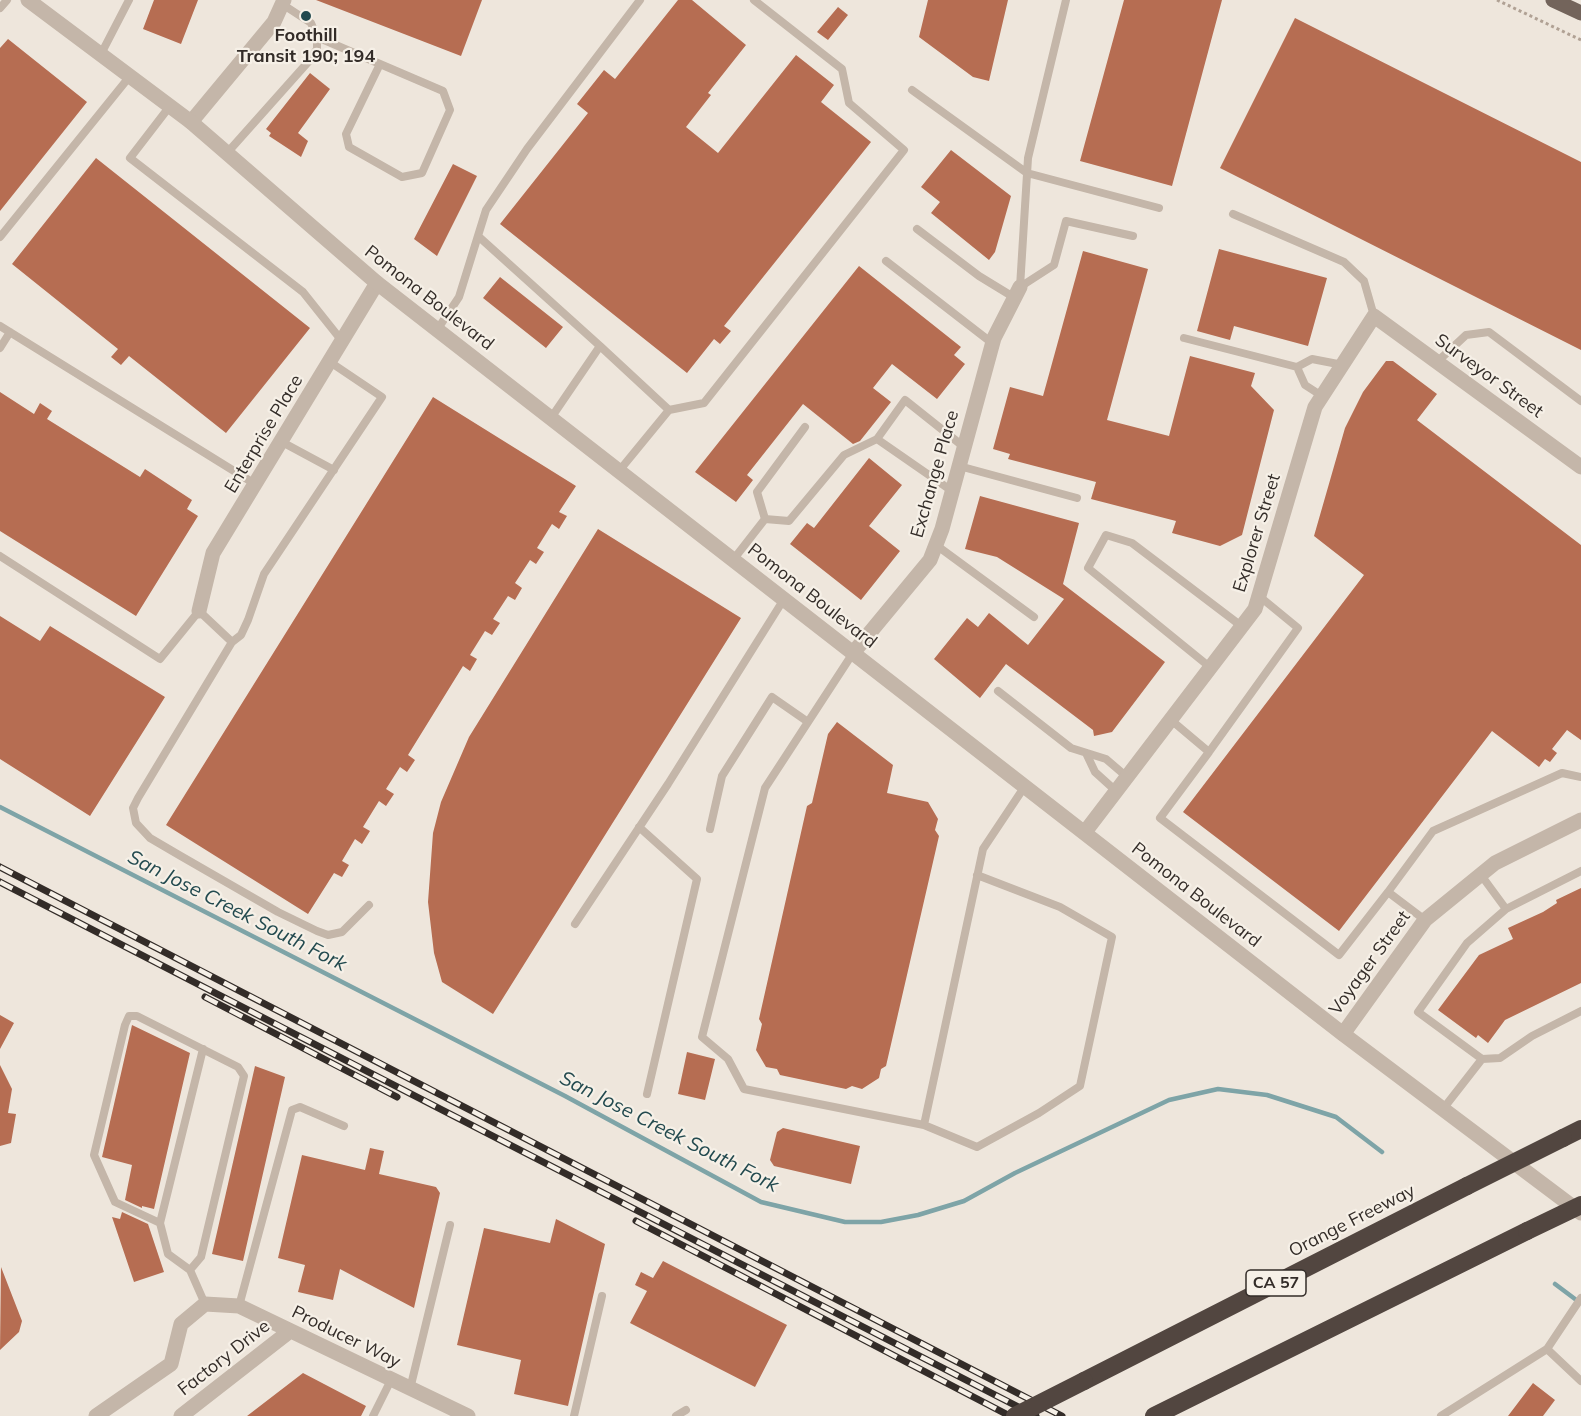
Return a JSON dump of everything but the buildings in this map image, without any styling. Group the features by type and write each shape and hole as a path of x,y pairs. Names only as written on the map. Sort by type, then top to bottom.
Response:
{"highway":[{"name":"Orange Freeway","path":"1015,1416 1581,1129"},
{"path":"1154,1416 1581,1205"}],"main road":[{"path":"1553,0 1581,13"}],"street":[{"name":"Pomona Boulevard","path":"28,0 191,122 377,284 1343,1034 1581,1213"},
{"path":"191,122 274,22 283,2"},
{"name":"Enterprise Place","path":"199,611 213,553 377,284"},
{"name":"Exchange Place","path":"853,653 930,560 952,491 992,343 1018,292"},
{"name":"Surveyor Street","path":"1374,316 1581,467"},
{"name":"Explorer Street","path":"1085,832 1211,668 1240,625 1255,609 1315,407 1374,316"},
{"name":"Voyager Street","path":"1343,1034 1425,920 1495,863 1581,820"},
{"path":"96,1416 171,1364 181,1324 206,1304"},
{"name":"Producer Way","path":"206,1304 239,1306 468,1416"},
{"name":"Factory Drive","path":"181,1416 290,1332"}],"lane":[{"path":"0,9 7,0"},
{"path":"101,54 129,0"},
{"path":"436,330 459,297 486,210 521,158 640,0"},
{"path":"619,471 669,410 704,403 904,150 849,103 842,69 754,0"},
{"path":"1018,292 1028,158 1066,0"},
{"path":"227,153 309,61 317,49 317,37 311,23 283,2"},
{"path":"317,37 380,64 443,91 450,110 422,173 402,177 349,147 346,134 380,64"},
{"path":"0,237 130,76"},
{"path":"912,90 1027,173 1159,208"},
{"path":"170,106 130,158 303,292 315,311 342,341"},
{"path":"1233,214 1344,262 1364,281 1374,316"},
{"path":"1018,292 1054,265 1066,221 1133,236"},
{"path":"917,229 979,276 1018,292"},
{"path":"478,236 669,410"},
{"path":"886,261 992,343"},
{"path":"0,326 256,485"},
{"path":"0,348 10,332"},
{"path":"1437,362 1466,335 1489,332 1581,401"},
{"path":"1184,338 1297,367 1312,359 1342,365"},
{"path":"551,418 600,346"},
{"path":"330,362 382,397 264,574 241,635 231,642 133,808 136,823 150,838 278,912 322,933 335,935 342,932 369,905"},
{"path":"1297,367 1305,385 1322,396"},
{"path":"765,519 789,521 844,455 877,439 905,400 964,447"},
{"path":"765,519 757,492 805,427"},
{"path":"877,439 952,491"},
{"path":"282,442 334,470"},
{"path":"959,466 1077,498"},
{"path":"733,560 765,519"},
{"path":"1211,668 1088,568 1106,535 1132,543 1240,625"},
{"path":"936,545 1034,617"},
{"path":"0,556 160,659 199,611 231,642"},
{"path":"1258,596 1298,628 1160,818 1339,956 1433,831 1562,773 1581,777"},
{"path":"575,924 784,599"},
{"path":"853,653 765,788 702,1037 728,1059 744,1089 924,1125 977,1147 1039,1113 1080,1086 1112,937 1060,907 977,875"},
{"path":"998,692 1071,748 1106,759 1127,777"},
{"path":"710,829 722,776 772,697 808,722"},
{"path":"1171,720 1209,752"},
{"path":"1086,753 1095,772 1116,791"},
{"path":"924,1125 982,849 1025,786"},
{"path":"639,827 697,879 647,1094"},
{"path":"1581,871 1506,909 1467,943 1419,1012 1482,1059 1500,1058 1532,1036 1581,1011"},
{"path":"1481,875 1506,909"},
{"path":"1388,892 1425,920"},
{"path":"160,1223 115,1202 94,1155 129,1016 137,1016 238,1066 244,1076 201,1257 190,1270"},
{"path":"202,1049 160,1223 168,1254 190,1270 206,1304"},
{"path":"1443,1110 1482,1059"},
{"path":"239,1306 292,1110 300,1107 344,1126"},
{"path":"410,1389 450,1225"},
{"path":"574,1416 602,1296"},
{"path":"1441,1416 1547,1349 1581,1298"},
{"path":"1547,1349 1581,1381"},
{"path":"373,1416 391,1380"},
{"path":"676,1416 686,1410"}],"path":[{"path":"1497,0 1581,40"}],"waterway":[{"name":"San Jose Creek South Fork","path":"0,807 565,1096 761,1202 845,1222 881,1222 918,1215 964,1201 1015,1173 1169,1100 1218,1089 1267,1095 1336,1117 1382,1152"},
{"name":"San Jose Creek South Fork","path":"1555,1284 1579,1302"}],"railway":[{"path":"0,867 1062,1416"},
{"path":"0,882 1036,1416"},
{"path":"205,997 397,1097"},
{"path":"636,1221 1010,1416"}],"place":[{"name":"Foothill Transit 190; 194","path":"306,16"}]}
